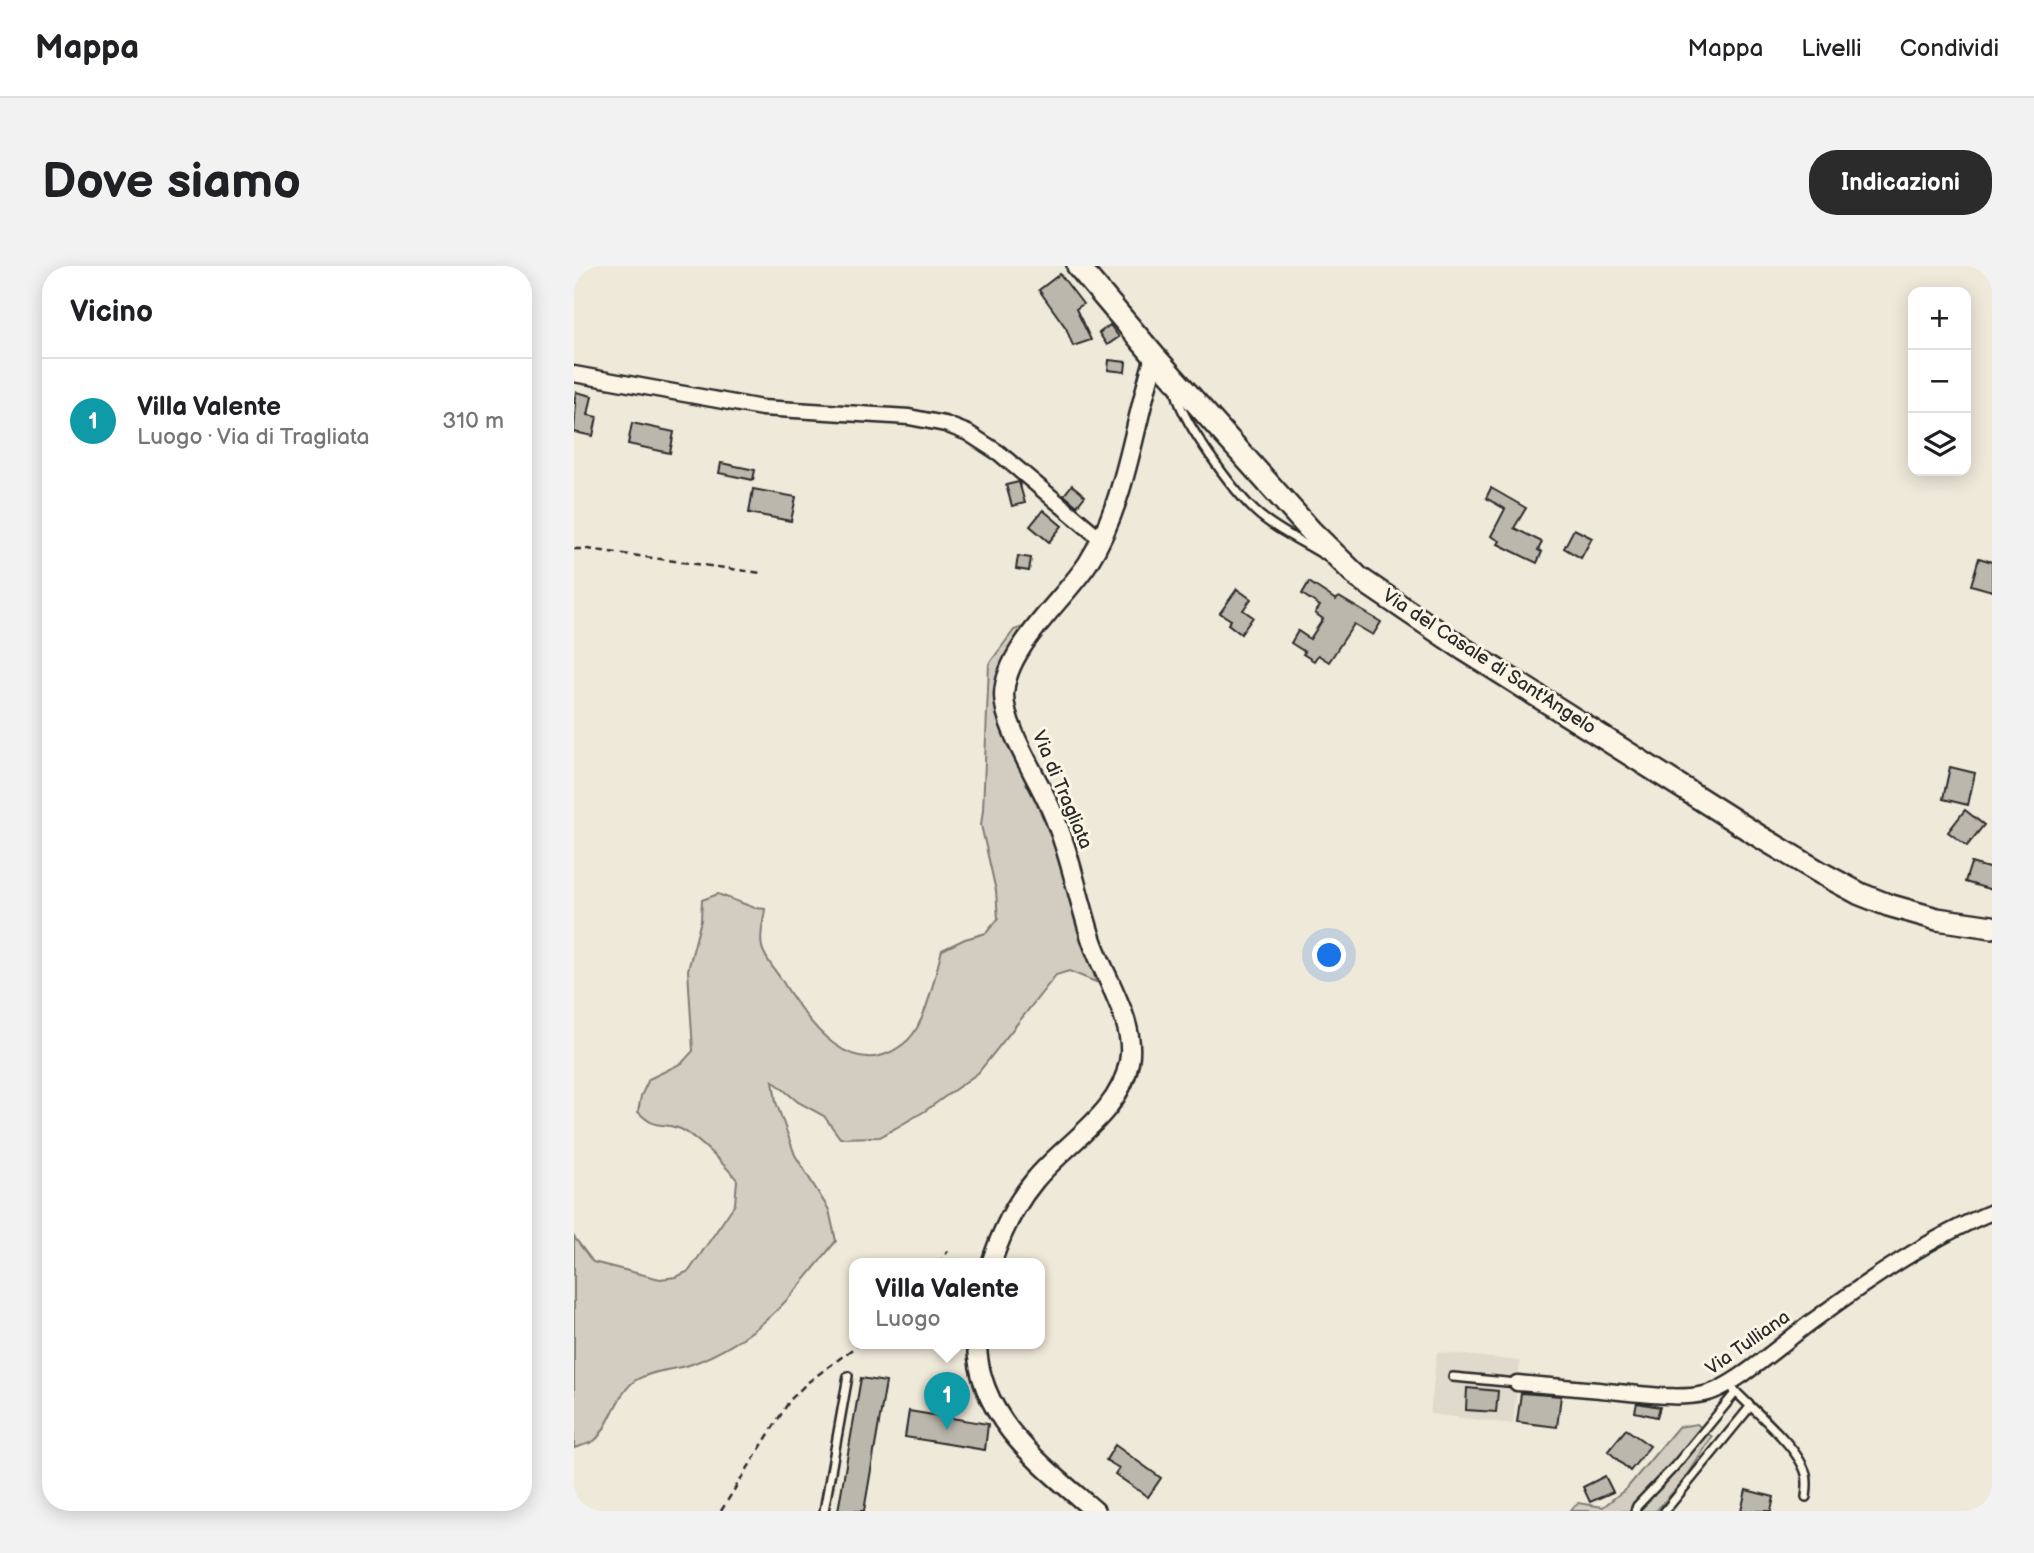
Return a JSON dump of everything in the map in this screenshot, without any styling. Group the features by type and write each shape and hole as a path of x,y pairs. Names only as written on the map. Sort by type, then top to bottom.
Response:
{"main road":[{"name":"Via del Casale di Sant'Angelo","path":"1078,266 1155,357 1311,531 1359,578 1465,650 1821,873 1860,894 1888,905 1937,919 1992,927"}],"street":[{"name":"Via di Tragliata","path":"993,1258 1009,1219 1025,1193 1044,1169 1104,1113 1120,1089 1129,1066 1131,1042 1128,1027 1092,941 1063,837 1015,733 1004,693 1011,668 1020,650 1079,576 1101,539 1123,481 1155,357"},
{"path":"574,374 762,408 909,417 945,424 968,433 999,453 1101,539"},
{"name":"Via Tulliana","path":"1517,1383 1665,1396 1704,1394 1732,1388 1841,1300 1938,1238 1992,1212"},
{"path":"978,1349 985,1389 1009,1429 1033,1457 1095,1511"}],"lane":[{"path":"824,1511 848,1376"},
{"name":"Via Tulliana","path":"1453,1377 1517,1383"},
{"path":"1635,1511 1675,1466 1732,1388 1786,1443 1802,1465 1807,1478 1806,1497"},
{"path":"1665,1511 1750,1407"}],"path":[{"path":"574,549 639,555 761,573"},
{"path":"943,1258 948,1251"},
{"path":"721,1511 790,1400 807,1383 852,1349"}],"shaded area":[{"path":"1029,625 999,686 1043,800 1096,982 1069,971 1056,975 978,1073 925,1111 880,1137 840,1138 824,1116 798,1102 773,1081 776,1102 795,1155 829,1210 836,1241 789,1297 756,1328 738,1341 692,1364 649,1374 636,1380 623,1393 599,1436 592,1442 574,1448 574,1237 593,1262 660,1279 676,1277 689,1271 735,1204 737,1180 726,1167 684,1131 654,1124 638,1112 641,1096 649,1079 682,1063 693,1051 688,970 701,920 702,900 718,894 765,909 761,938 765,955 804,1014 834,1044 851,1054 869,1057 888,1053 908,1040 925,1011 942,950 986,933 998,919 996,891 981,825 989,664 1014,630"},
{"path":"1437,1352 1520,1361 1513,1424 1430,1414"},
{"path":"1697,1424 1712,1437 1686,1478 1656,1511 1569,1511 1578,1503 1603,1507 1627,1488 1678,1427"}],"building":[{"path":"1060,274 1083,304 1076,309 1091,340 1073,346 1066,328 1039,290"},
{"path":"1110,325 1119,337 1107,345 1099,333"},
{"path":"1109,360 1126,362 1125,372 1108,370"},
{"path":"576,392 592,396 588,415 597,417 593,436 574,432"},
{"path":"632,423 674,432 670,453 628,444"},
{"path":"721,463 755,470 753,480 719,473"},
{"path":"1019,482 1025,503 1012,506 1006,485"},
{"path":"1072,485 1085,496 1077,506 1064,495"},
{"path":"1491,488 1526,508 1514,528 1542,542 1538,550 1542,552 1537,563 1498,544 1500,541 1491,536 1505,509 1486,498"},
{"path":"753,489 796,497 791,521 749,513"},
{"path":"1043,510 1062,526 1049,542 1030,526"},
{"path":"1574,529 1592,538 1581,558 1564,548"},
{"path":"1018,556 1031,558 1029,571 1016,569"},
{"path":"1979,558 1992,562 1992,591 1971,585"},
{"path":"1309,582 1336,600 1339,597 1381,622 1373,635 1354,624 1329,662 1318,655 1314,661 1303,654 1305,652 1291,643 1298,631 1310,639 1323,619 1315,613 1320,606 1302,594"},
{"path":"1237,589 1251,599 1243,610 1253,617 1241,634 1228,624 1231,620 1220,613"},
{"path":"1950,767 1975,773 1968,805 1943,799"},
{"path":"1965,810 1984,825 1967,846 1948,832"},
{"path":"1971,863 1992,869 1992,890 1965,882"},
{"path":"861,1378 886,1382 864,1511 838,1511"},
{"path":"1467,1388 1498,1391 1496,1412 1466,1410"},
{"path":"1521,1393 1561,1396 1557,1427 1517,1422"},
{"path":"1637,1403 1660,1407 1657,1417 1635,1412"},
{"path":"909,1411 988,1424 985,1450 905,1437"},
{"path":"1626,1429 1650,1446 1630,1471 1608,1451"},
{"path":"1115,1445 1161,1478 1148,1497 1115,1474 1119,1468 1106,1460"},
{"path":"1605,1476 1613,1492 1590,1502 1583,1487"},
{"path":"1746,1490 1774,1497 1771,1511 1741,1511"}],"place":[{"name":"Villa Valente","path":"947,1430"}]}
